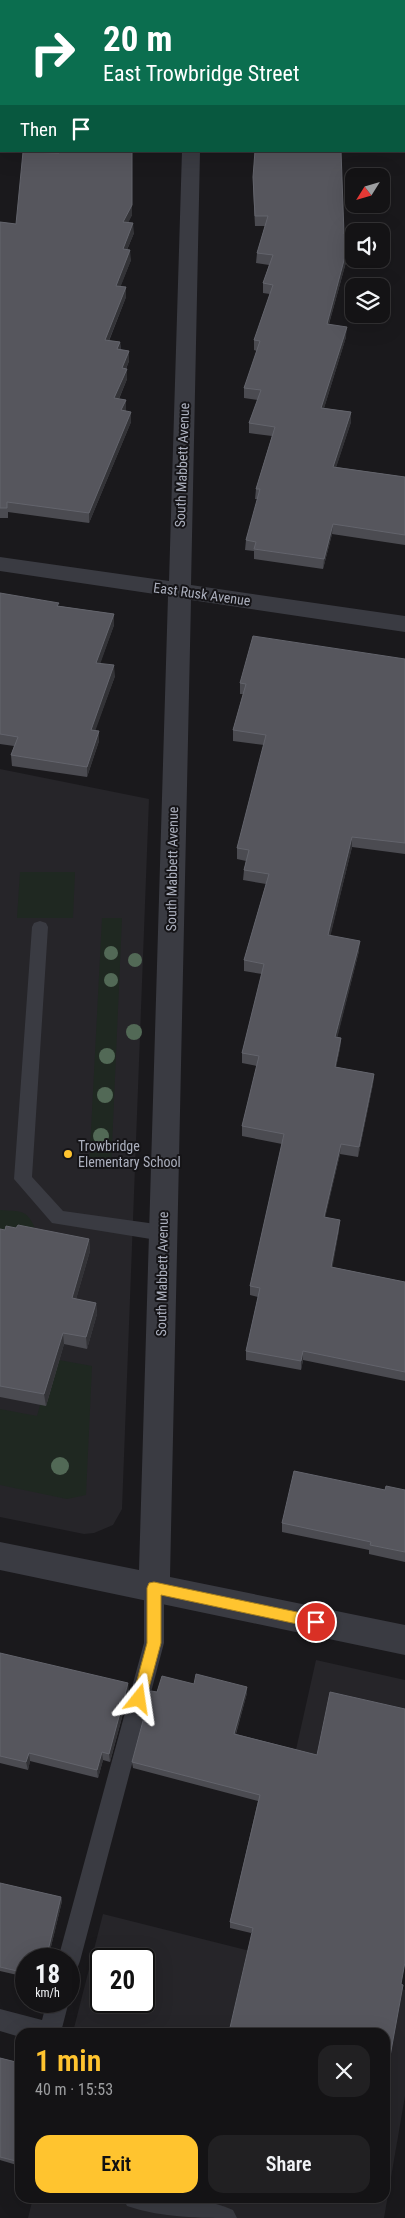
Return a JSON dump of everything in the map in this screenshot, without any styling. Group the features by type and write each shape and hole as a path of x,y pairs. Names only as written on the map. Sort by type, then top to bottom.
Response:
{"street":[{"name":"South Mabbett Avenue","path":"154,1588 191,152"},
{"name":"East Rusk Avenue","path":"0,564 405,624"},
{"path":"0,1556 405,1640"}],"lane":[{"path":"40,928 23,1180 58,1218 163,1233"},
{"path":"72,1948 154,1643 154,1588"},
{"path":"49,2028 54,2013"},
{"path":"0,2020 32,2028"},
{"path":"158,2203 225,2218"}],"shaded area":[{"name":"Trowbridge Elementary School","path":"0,769 149,799 122,1509 113,1525 94,1533 84,1534 0,1517"},
{"path":"20,872 75,872 73,918 17,918"},
{"path":"102,918 122,918 111,1169 89,1169"},
{"path":"0,1210 22,1212 29,1217 35,1228 27,1227 24,1238 0,1240"},
{"path":"59,1360 92,1366 86,1495 67,1499 0,1485 0,1409 37,1416 40,1405 46,1405"},
{"path":"316,1660 405,1680 405,1836 283,1808"},
{"path":"103,1914 405,1990 405,2096 390,2183 390,2028 74,2028 78,2013 80,2013 80,2004 90,1965 90,2013 155,2013 155,1948 94,1948"},
{"path":"32,2203 387,2203 384,2218 28,2218"}],"building":[{"path":"23,152 132,152 132,205 123,222 133,223 123,249 130,250 116,286 126,287 105,340 120,342 117,349 129,351 122,368 127,369 114,398 126,400 121,410 131,412 89,513 7,502 7,508 0,508 0,222 16,224"},
{"path":"255,152 341,152 345,256 327,324 347,327 321,408 351,412 333,467 405,477 405,535 333,524 324,559 254,549 256,542 246,540 260,489 256,489 275,427 249,423 261,390 244,388 260,341 254,340 273,285 263,283 273,255 257,253 268,216 255,216 253,177"},
{"path":"0,593 59,603 57,606 114,614 96,663 114,665 91,730 99,731 87,767 11,755 18,737 0,734"},
{"path":"253,636 405,659 405,843 352,837 328,935 360,941 335,1037 341,1038 335,1067 374,1074 359,1147 341,1144 324,1217 340,1220 331,1267 405,1282 405,1372 303,1351 301,1361 246,1351 260,1288 250,1286 284,1134 242,1126 259,1056 242,1053 264,964 244,960 269,874 244,870 249,850 237,848 266,735 233,730 246,684 240,683"},
{"path":"18,1225 89,1239 72,1298 96,1303 86,1337 63,1333 44,1394 0,1386 0,1229 5,1230 6,1226 16,1228"},
{"path":"294,1471 385,1490 386,1486 405,1490 405,1552 370,1545 371,1542 282,1523"},
{"path":"0,1653 128,1683 109,1754 102,1752 97,1770 29,1753 26,1762 0,1756"},
{"path":"196,1674 247,1687 234,1734 317,1755 330,1692 405,1709 405,1962 401,1984 403,1985 390,2056 390,2028 230,2028 253,1928 230,1922 260,1795 132,1762 151,1691 157,1692 162,1676 194,1684"},
{"path":"0,1883 61,1897 49,1948 15,1948 15,1970 0,1967"},
{"path":"0,2058 15,2062 15,2161 0,2157"}],"place":[{"name":"Trowbridge Elementary School","path":"68,1154"}],"route":[{"path":"139,1699 154,1643 154,1588 316,1622"}]}
